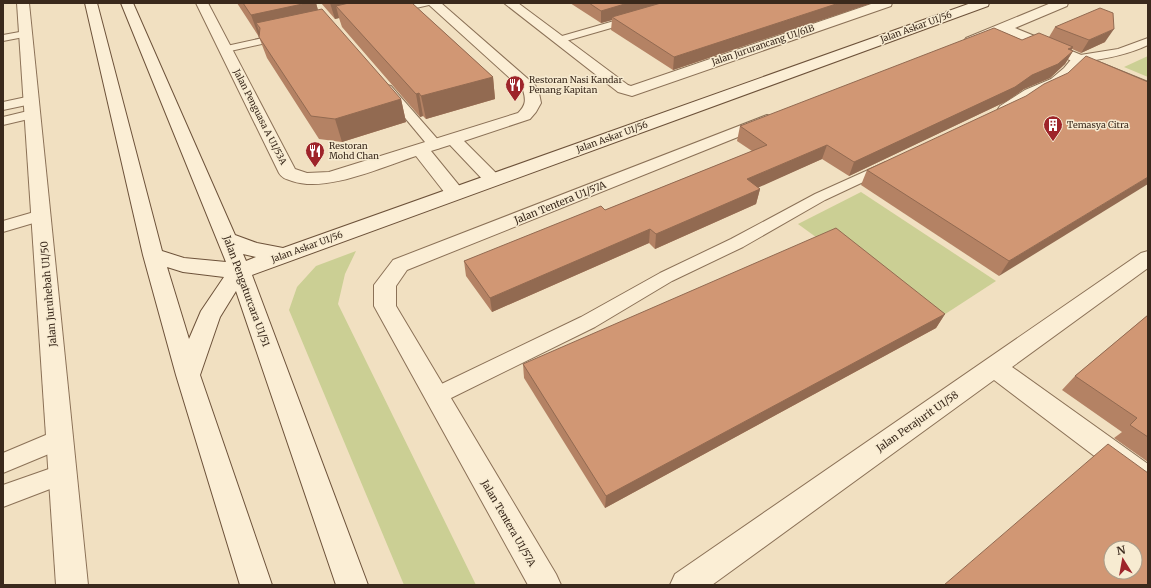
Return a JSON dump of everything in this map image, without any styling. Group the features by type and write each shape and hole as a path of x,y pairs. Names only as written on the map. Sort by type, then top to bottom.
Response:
{"street":[{"path":"91,3 153,255 188,375 256,585"},
{"name":"Jalan Pengaturcara U1/51","path":"127,3 240,271 352,585"},
{"name":"Jalan Penguasa A U1/53A","path":"202,3 288,173 305,179 330,178 524,116 532,108 534,101 530,88 433,3"},
{"path":"510,3 559,40"},
{"name":"Jalan Jururancang U1/61B","path":"559,40 623,89 632,91 886,3"},
{"name":"Jalan Askar U1/56","path":"240,271 983,3"},
{"path":"953,48 1062,3"},
{"name":"Jalan Juruhebah U1/50","path":"22,21 32,107 72,585"},
{"path":"1004,28 1148,88"},
{"name":"Jalan Tentera U1/57A","path":"545,585 385,306 385,285 400,265 785,113"},
{"path":"453,139 493,180"},
{"path":"428,147 455,193"},
{"path":"228,240 254,250 284,255"},
{"path":"153,255 183,265 240,271"},
{"path":"250,300 263,276 284,255"},
{"name":"Jalan Perajurit U1/58","path":"686,585 1148,258"},
{"path":"188,375 208,317 223,293 240,271"},
{"path":"994,367 1148,480"}],"lane":[{"path":"378,14 425,3"},
{"path":"559,40 649,14"},
{"path":"3,38 22,21"},
{"path":"226,49 294,34"},
{"path":"993,114 1013,105 1030,93 1055,82 1068,71 1078,59 1111,55 1133,48 1148,41"},
{"path":"378,79 428,147"},
{"path":"3,106 32,107"},
{"path":"3,121 32,107"},
{"path":"436,396 588,322 666,277 737,243 820,197 897,160"},
{"path":"3,227 41,215"},
{"path":"3,463 60,438"},
{"path":"3,496 63,474"}],"green space":[{"path":"1148,56 1148,77 1124,67"},
{"path":"861,192 996,281 933,322 798,224"},
{"path":"356,251 345,274 338,304 476,585 404,585 289,310 297,287 316,266"}],"building":[{"path":"243,3 307,3 251,15"},
{"path":"349,3 412,3 493,77 421,96 419,93 416,94 336,6"},
{"path":"589,3 628,3 601,11"},
{"path":"661,3 839,3 674,57 612,17"},
{"path":"1100,8 1113,13 1114,29 1089,40 1055,27"},
{"path":"322,9 401,99 335,119 311,116 259,37 260,28 256,23"},
{"path":"994,28 1022,40 1039,33 1073,47 1068,49 1073,51 1058,64 1032,75 1015,87 854,162 827,145 747,179 760,189 656,234 650,229 490,298 464,261 601,206 605,210 767,145 740,126"},
{"name":"Temasya Citra","path":"1086,56 1148,82 1148,177 1009,261 867,170 1026,96 1044,84 1068,73"},
{"path":"836,228 945,314 606,496 523,364"},
{"path":"1148,315 1148,437 1130,425 1137,418 1075,376"},
{"path":"1108,444 1148,473 1148,585 944,585"}],"place":[{"name":"Restoran Nasi Kandar Penang Kapitan","path":"515,102"},
{"name":"Temasya Citra","path":"1053,142"},
{"name":"Restoran Mohd Chan","path":"315,168"}]}
